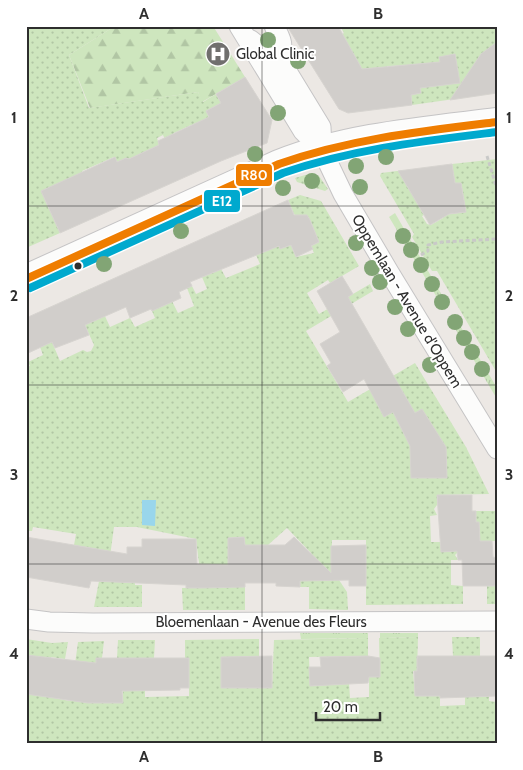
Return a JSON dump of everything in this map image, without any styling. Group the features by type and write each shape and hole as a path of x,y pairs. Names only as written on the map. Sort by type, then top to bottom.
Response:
{"street":[{"path":"274,26 283,40 283,52 278,61"},
{"name":"Oppemlaan - Avenue d'Oppem","path":"241,30 264,52 278,61 289,74 321,127 322,150"},
{"name":"Oppemlaan - Avenue d'Oppem","path":"241,30 303,131 322,150 343,194 388,272 497,448"},
{"path":"26,279 279,164 322,150 378,138 497,122"},
{"name":"Bloemenlaan - Avenue des Fleurs","path":"26,619 49,622 94,623 497,621"}],"path":[{"path":"487,156 497,189"},
{"path":"421,255 428,251 428,245 442,242 497,239"}],"green space":[{"path":"26,26 115,26 69,55 89,108 198,92 203,102 216,94 221,103 206,111 228,158 191,125 174,133 168,146 163,135 157,138 159,145 129,159 126,158 117,162 114,157 82,171 83,175 41,191 60,233 26,248"},
{"path":"115,26 213,26 245,77 202,102 198,92 90,108 69,55"},
{"path":"340,26 497,26 497,93 412,105 411,95 421,93 417,65 387,66 388,77 359,69 361,67 338,38 344,33"},
{"path":"497,159 497,373 437,271 432,271 412,237 414,234 380,176 381,173 405,170 402,177 424,215 422,216 427,224 431,225 443,218 443,215 466,212 461,183 455,183 452,164"},
{"path":"312,173 319,176 328,189 325,191 297,182 295,178"},
{"path":"300,195 321,201 359,266 330,283 328,280 307,293 319,314 370,284 373,291 306,331 348,402 415,363 466,447 489,494 437,495 437,505 434,509 437,515 430,516 431,542 458,542 458,552 455,555 458,560 451,560 451,585 463,586 463,604 366,605 366,540 332,540 331,580 339,580 347,592 348,610 309,609 309,587 300,587 300,562 311,553 287,528 268,545 245,545 244,537 228,538 230,587 245,587 245,610 183,610 182,588 202,588 196,539 137,527 114,527 109,564 135,582 135,585 142,585 142,607 94,607 100,576 92,575 96,549 74,545 76,534 33,527 32,531 26,531 26,367 30,366 28,362 43,355 40,347 52,342 60,361 83,350 91,351 94,345 72,297 92,288 110,327 130,318 135,327 155,318 152,311 172,301 178,313 194,306 187,288 192,286 196,294 207,289 202,277 221,269 226,278 260,264 241,221 263,212 280,249 291,245 296,257 314,253 311,246 319,242 310,220 296,218 288,200"},
{"path":"395,213 447,304 442,306 389,217"},
{"path":"455,317 497,388 497,399 450,320"},
{"path":"476,511 497,511 497,541 480,541 479,522 476,522"},
{"path":"497,585 497,604 487,604 487,586"},
{"path":"300,633 368,633 368,638 301,639"},
{"path":"380,633 418,633 418,637 380,638"},
{"path":"418,637 417,671 413,671 415,696 440,696 440,706 465,705 465,672 453,656 452,637 480,637 480,656 489,680 489,701 497,702 497,744 26,744 26,690 32,656 26,655 26,639 52,643 68,642 65,659 51,657 44,696 70,701 78,642 104,641 102,658 96,658 96,703 123,702 122,658 117,658 118,640 155,640 154,658 145,658 145,697 189,696 189,658 185,658 185,640 259,639 259,657 221,657 221,688 272,688 274,640 368,638 368,656 309,657 310,686 349,683 350,698 369,697 369,677 380,677 379,638"}],"water":[{"path":"142,500 156,500 155,526 142,525"}],"building":[{"path":"287,26 338,26 362,69 440,62 439,57 455,54 460,83 420,88 421,93 411,95 412,105 348,113 339,109"},
{"path":"497,42 497,93 450,100 481,54"},
{"path":"245,77 272,120 267,143 221,161 60,233 41,191 115,157 117,162 126,158 129,159 159,145 158,141 209,117 206,111 221,103 216,94"},
{"path":"452,164 455,183 461,183 466,212 449,214 430,225 398,171"},
{"path":"288,200 294,215 307,215 310,220 319,242 311,246 313,249 296,257 291,245 280,249 279,246 190,282 192,286 179,292 181,298 152,311 151,309 130,318 126,307 85,325 89,335 55,348 52,342 26,354 26,318"},
{"path":"342,276 353,294 348,297 415,413 422,409 446,447 447,478 411,478 410,446 393,412 384,417 364,379 343,392 327,366 331,363 320,344 340,332 317,291"},
{"path":"437,495 472,495 472,511 476,511 476,522 479,522 480,541 492,541 493,557 497,558 497,585 463,586 462,560 458,560 457,551 441,552"},
{"path":"26,537 127,554 127,547 142,547 142,539 196,539 197,564 228,565 228,538 244,537 245,545 285,545 294,537 331,573 331,546 366,545 366,586 349,586 349,580 300,581 300,587 276,586 276,583 245,583 245,587 202,588 186,588 186,585 91,581 89,588 26,577"},
{"path":"26,655 96,663 96,658 189,658 189,688 180,688 180,690 122,691 123,703 88,703 26,694"},
{"path":"272,656 272,688 221,688 221,657"},
{"path":"368,656 380,658 380,677 369,677 368,683 310,686 309,667 321,667 320,657"},
{"path":"417,656 497,656 497,696 440,698 440,696 415,696 414,671 417,671"}],"transit line":[{"name":"R80","path":"26,279 279,164 306,155 360,142 497,122"},
{"name":"E12","path":"30,288 283,173 362,152 497,132"}],"place":[{"name":"Global Clinic","path":"218,54"}]}
